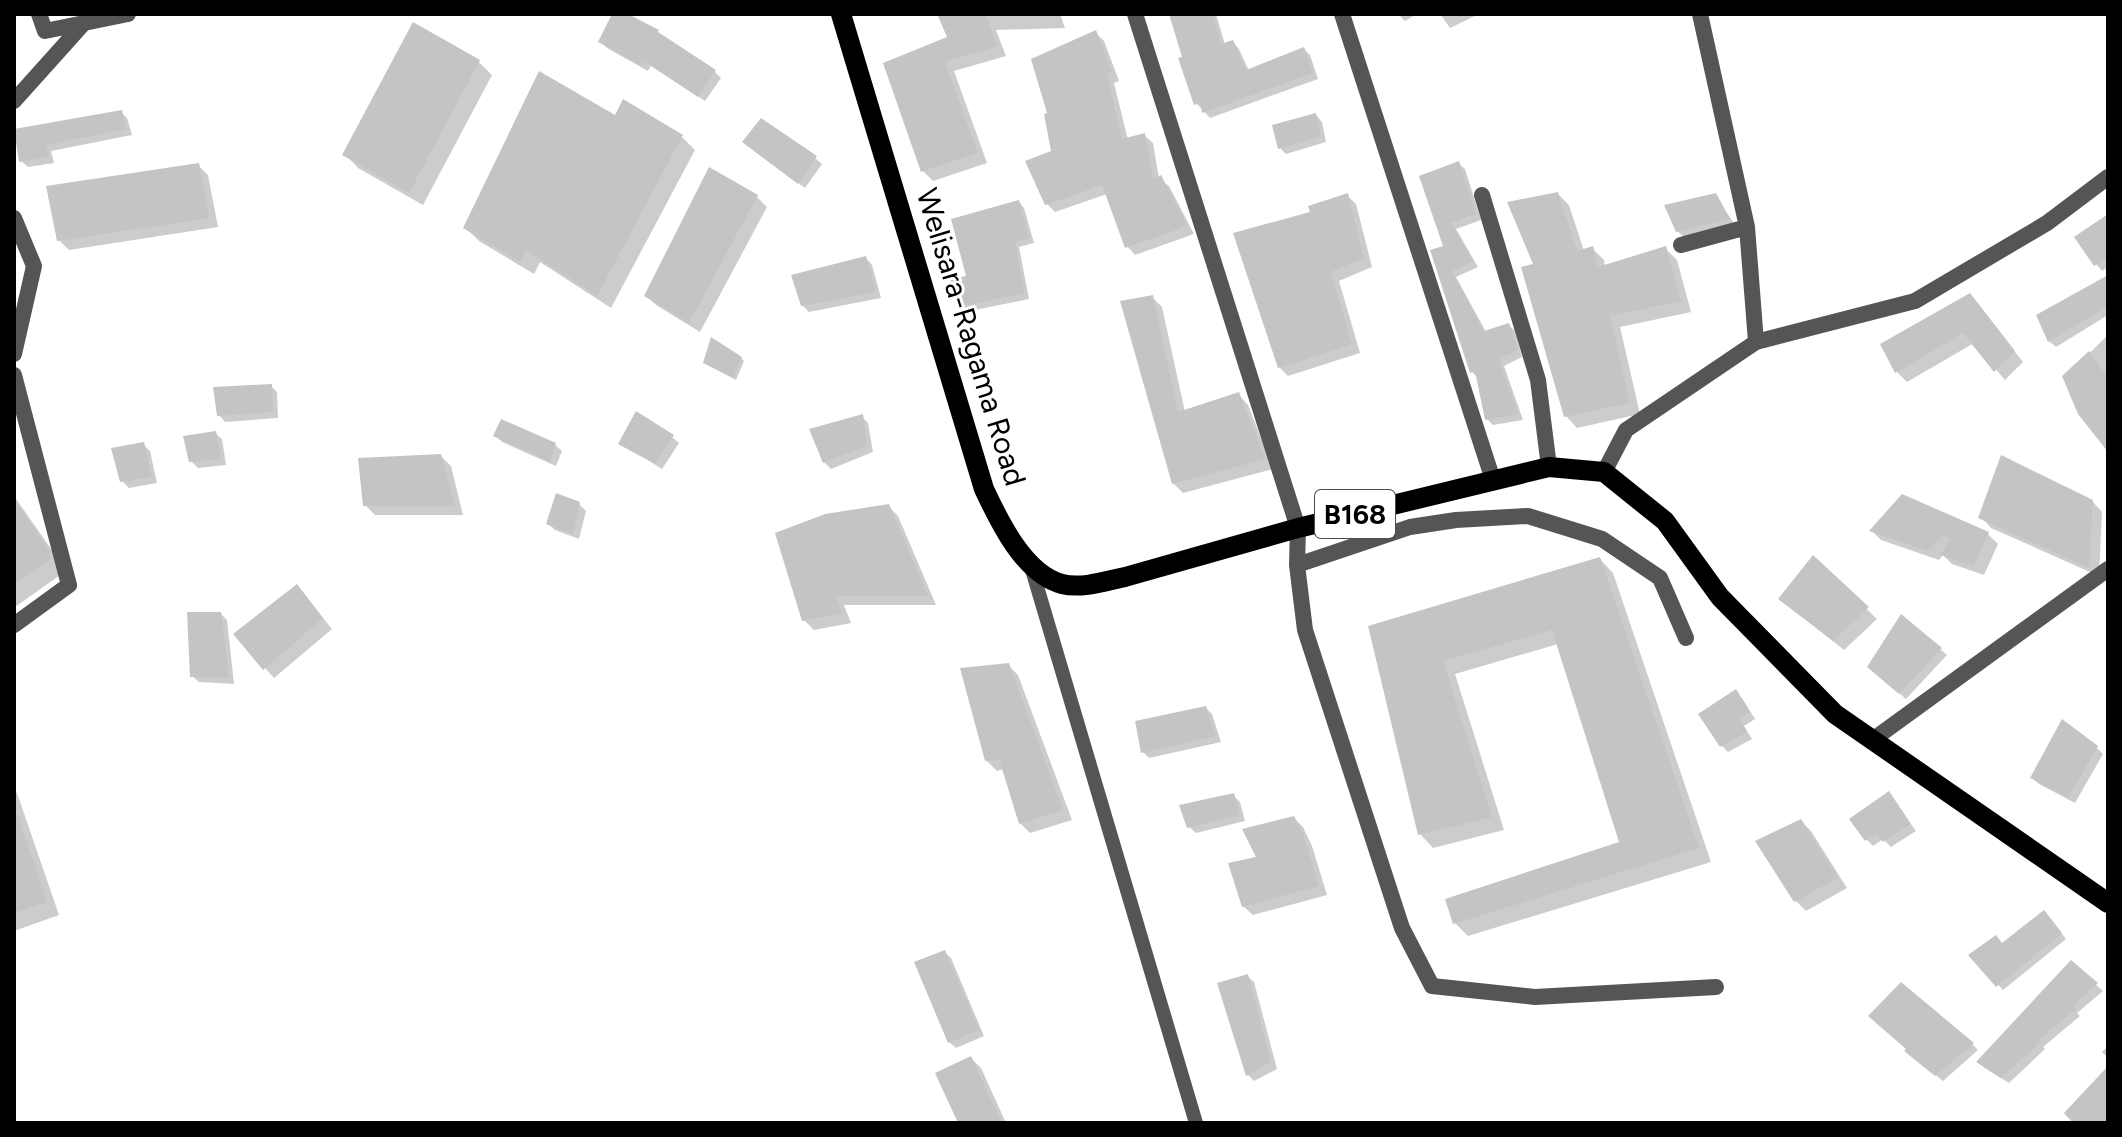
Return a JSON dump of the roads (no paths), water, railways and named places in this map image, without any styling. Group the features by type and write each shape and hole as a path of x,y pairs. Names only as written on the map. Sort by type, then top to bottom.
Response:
{"main road":[{"name":"Welisara-Ragama Road","path":"841,14 984,489 1011,540 1044,574 1062,584 1125,577 1298,528 1549,467 1604,472"},
{"path":"1604,472 1665,521 1720,597 1835,714 2108,903"}],"street":[{"path":"39,14 45,31 128,14"},
{"path":"1135,14 1298,528 1297,565 1305,630 1402,928 1432,986 1535,997 1716,987"},
{"path":"1342,14 1493,480"},
{"path":"1700,14 1747,227 1756,342"},
{"path":"14,101 84,23"},
{"path":"1604,472 1626,430 1756,342 1915,301 2047,223 2108,177"},
{"path":"1482,195 1538,380 1549,467"},
{"path":"14,218 34,266 14,354"},
{"path":"1681,245 1747,227"},
{"path":"14,375 69,585 14,625"},
{"path":"1297,565 1410,527 1456,520 1528,516 1602,539 1660,578 1686,638"},
{"path":"1871,741 2108,569"}],"lane":[{"path":"1030,561 1196,1123"}]}
